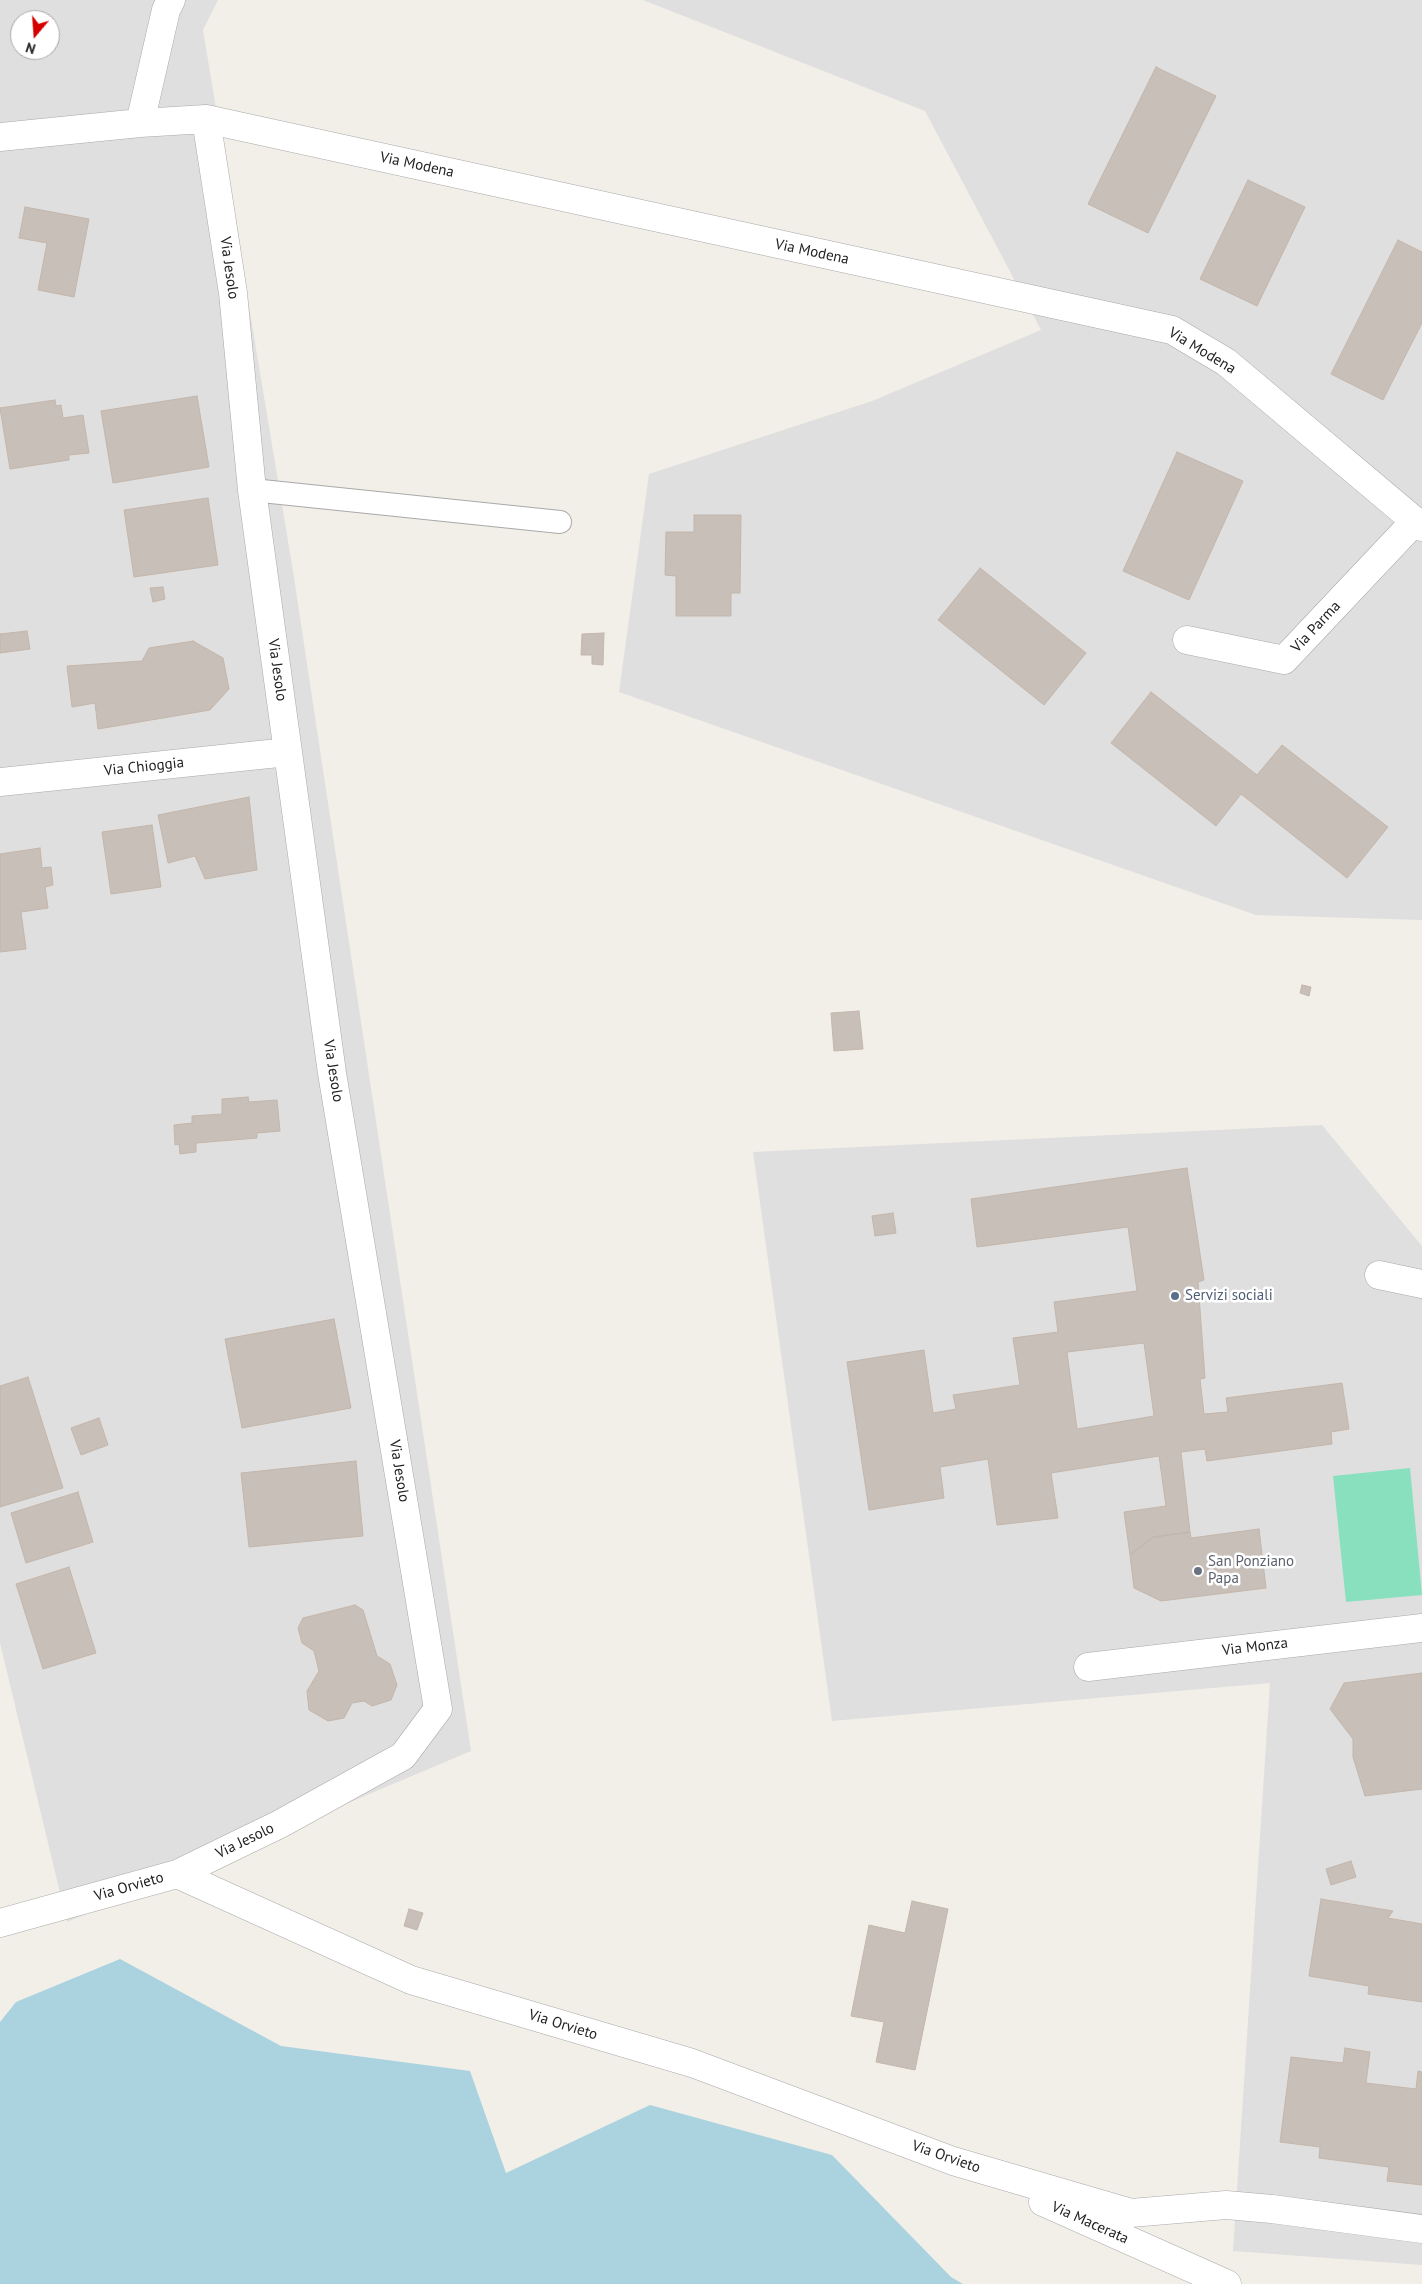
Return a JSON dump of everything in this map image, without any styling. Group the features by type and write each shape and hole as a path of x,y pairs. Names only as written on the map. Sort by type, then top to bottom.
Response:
{"street":[{"path":"140,123 166,10 171,0"},
{"name":"Via Modena","path":"0,137 140,123 206,119 1172,330 1226,362 1418,524"},
{"name":"Via Jesolo","path":"177,1874 280,1824 403,1756 438,1709 332,1073 252,490 233,293 206,119"},
{"name":"Via Parma","path":"1187,640 1284,660 1418,524"},
{"name":"Via Chioggia","path":"0,782 288,752"},
{"path":"1379,1275 1422,1284"},
{"name":"Via Monza","path":"1088,1667 1422,1628"},
{"name":"Via Orvieto","path":"0,1923 177,1874 411,1980 692,2063 953,2161 1131,2213"},
{"name":"Via Macerata","path":"953,2161 1228,2284"},
{"name":"Via Macerata","path":"1131,2213 1226,2205 1272,2208 1422,2229"}],"lane":[{"path":"252,490 560,522"}],"shaded area":[{"path":"0,0 218,0 203,30 293,571 471,1751 67,1922 0,1643"},
{"path":"643,0 1422,0 1422,920 1256,915 619,692 649,474 872,401 1041,330 925,111"},
{"path":"1322,1125 1422,1246 1422,2265 1233,2251 1270,1683 832,1721 753,1152"}],"green space":[{"path":"1410,1468 1422,1595 1346,1602 1333,1476"}],"water":[{"path":"120,1959 281,2046 470,2071 506,2173 650,2105 832,2155 951,2277 963,2284 0,2284 0,2022 16,2002"}],"building":[{"path":"1156,67 1216,96 1148,233 1088,204"},
{"path":"1248,180 1305,207 1257,306 1200,279"},
{"path":"25,207 89,219 74,297 38,290 47,243 19,238"},
{"path":"1398,240 1422,252 1422,323 1383,400 1331,374"},
{"path":"197,396 209,467 113,483 101,411"},
{"path":"55,400 56,406 61,405 63,418 83,415 89,453 69,455 69,460 10,469 0,408"},
{"path":"1177,452 1243,481 1189,600 1123,571"},
{"path":"208,498 218,565 134,577 124,510"},
{"path":"694,515 741,515 740,593 731,593 731,616 676,616 676,576 665,575 666,532 694,532"},
{"path":"980,568 1086,653 1044,705 938,620"},
{"path":"163,587 165,599 153,602 150,588"},
{"path":"27,631 30,649 0,653 0,634"},
{"path":"604,633 603,665 592,664 592,655 581,655 582,634"},
{"path":"193,641 223,658 229,689 210,710 98,729 95,703 72,707 67,666 142,661 149,648"},
{"path":"1151,692 1257,775 1282,745 1388,827 1347,878 1241,794 1216,826 1111,743"},
{"path":"249,797 257,870 205,879 195,856 168,863 158,815"},
{"path":"152,825 161,887 111,894 102,832"},
{"path":"40,848 42,868 51,867 53,885 45,887 48,908 21,912 26,949 0,952 0,854"},
{"path":"1302,985 1311,987 1309,996 1300,993"},
{"path":"859,1011 863,1049 834,1051 831,1013"},
{"path":"248,1097 249,1102 277,1100 280,1131 257,1133 257,1138 196,1143 196,1152 180,1154 179,1144 175,1145 174,1125 192,1123 192,1116 222,1114 222,1099"},
{"path":"1187,1168 1204,1280 1198,1282 1205,1378 1200,1379 1204,1414 1228,1412 1226,1398 1342,1383 1349,1429 1331,1432 1332,1444 1207,1461 1205,1449 1181,1452 1190,1532 1153,1537 1130,1555 1124,1512 1166,1506 1159,1456 1051,1473 1058,1518 997,1525 988,1459 940,1467 944,1498 869,1510 847,1362 924,1350 933,1413 956,1409 953,1395 1020,1385 1013,1338 1058,1332 1054,1302 1137,1291 1128,1227 977,1247 971,1199","holes":["1144,1343 1154,1416 1077,1429 1067,1352"]},
{"path":"893,1213 896,1233 875,1236 872,1216"},
{"path":"334,1319 351,1408 242,1428 225,1339"},
{"path":"28,1377 63,1488 0,1507 0,1386"},
{"path":"99,1418 108,1445 81,1455 71,1428"},
{"path":"356,1461 363,1536 249,1547 241,1473"},
{"path":"78,1492 93,1542 26,1563 11,1513"},
{"name":"San Ponziano Papa","path":"1259,1529 1266,1588 1161,1601 1134,1588 1130,1555 1153,1537 1190,1532 1191,1538"},
{"path":"69,1567 96,1653 43,1669 16,1584"},
{"path":"355,1605 363,1610 377,1656 390,1664 397,1685 391,1700 372,1706 364,1701 352,1703 344,1718 328,1721 309,1710 307,1691 319,1671 314,1651 302,1643 298,1628 303,1618"},
{"path":"1422,1673 1422,1789 1365,1796 1353,1757 1353,1739 1330,1709 1344,1683"},
{"path":"1351,1861 1356,1877 1331,1885 1326,1869"},
{"path":"1321,1899 1393,1911 1388,1918 1422,1924 1422,2002 1368,1994 1369,1986 1309,1976"},
{"path":"912,1901 948,1909 915,2070 876,2062 884,2022 851,2016 869,1925 905,1933"},
{"path":"409,1909 423,1913 417,1930 404,1926"},
{"path":"1345,2048 1370,2052 1366,2083 1416,2089 1418,2071 1422,2072 1422,2185 1387,2181 1389,2167 1319,2158 1320,2147 1280,2142 1291,2057 1343,2063"}],"place":[{"name":"Servizi sociali","path":"1175,1296"},
{"name":"San Ponziano Papa","path":"1198,1571"}]}
